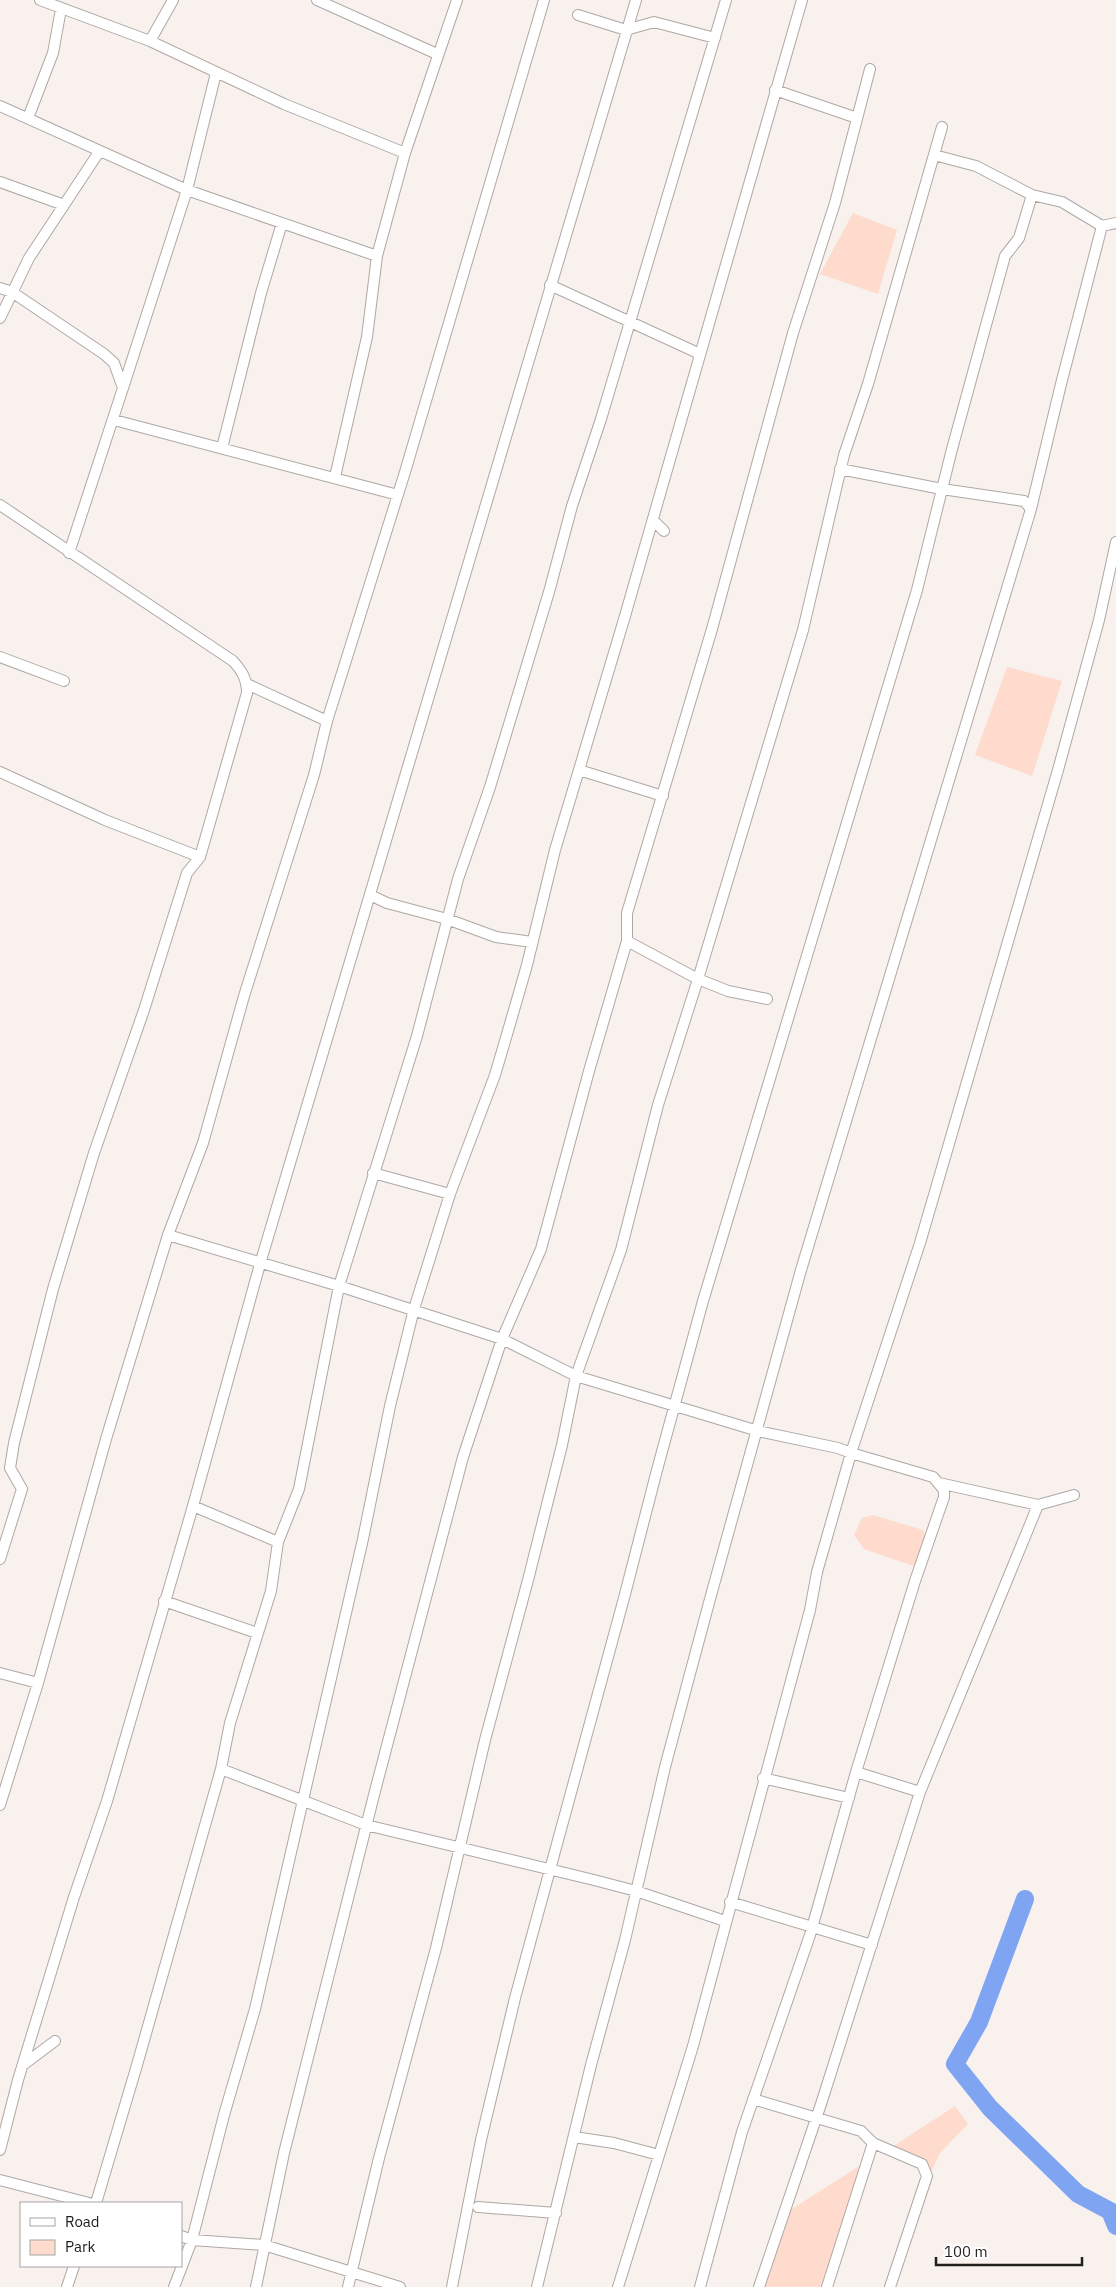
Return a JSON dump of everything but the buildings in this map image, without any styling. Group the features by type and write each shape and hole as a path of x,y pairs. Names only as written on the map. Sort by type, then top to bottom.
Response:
{"street":[{"path":"40,0 150,41 284,104 405,153"},
{"path":"150,41 173,0"},
{"path":"316,0 437,54"},
{"path":"335,477 367,337 377,256 405,153 456,0"},
{"path":"0,1805 38,1683 106,1440 168,1235 203,1143 244,996 314,775 327,721 398,495 544,0"},
{"path":"0,2150 23,2065 74,1897 107,1801 193,1506 260,1264 636,0"},
{"path":"96,2202 221,1769 230,1723 271,1591 278,1542 299,1489 339,1286 417,1036 458,879 493,778 549,592 572,506 630,323 726,0"},
{"path":"182,2266 192,2240 224,2115 255,2009 363,1539 390,1406 414,1310 450,1194 495,1074 532,942 555,850 802,0"},
{"path":"28,118 53,53 61,9"},
{"path":"578,15 626,30 654,22 715,38"},
{"path":"256,2287 284,2153 366,1825 463,1456 502,1339 541,1249 589,1071 627,941 627,913 712,629 793,333 835,203 870,69"},
{"path":"69,553 114,420 187,190 216,73"},
{"path":"775,90 857,118"},
{"path":"0,106 187,190 377,256"},
{"path":"348,2287 379,2158 423,2001 484,1740 550,1494 576,1376 621,1250 658,1105 803,630 840,469 868,384 942,127"},
{"path":"0,318 29,258 99,152"},
{"path":"934,155 976,166 1032,195 1062,202 1102,226 1116,222"},
{"path":"0,182 64,205"},
{"path":"452,2287 481,2140 515,1998 709,1282 917,590 942,489 1005,256 1018,238 1032,195"},
{"path":"222,448 261,293 282,223"},
{"path":"537,2287 665,1767 710,1599 801,1270 1031,509 1060,384 1102,226"},
{"path":"550,285 700,354"},
{"path":"0,288 12,292 104,354 114,363 123,388"},
{"path":"114,420 398,495"},
{"path":"840,469 942,489 1024,502 1031,509"},
{"path":"0,505 69,553 234,661 246,678 247,684 247,693 200,857 187,873 144,1010 94,1153 53,1289 14,1443 5,1466 22,1488 0,1559"},
{"path":"652,520 664,531"},
{"path":"618,2287 693,2046 763,1778 810,1610 817,1572 851,1454 920,1243 1036,846 1099,620 1116,542"},
{"path":"0,657 64,681"},
{"path":"247,684 327,721"},
{"path":"579,770 663,796"},
{"path":"0,772 105,820 200,857"},
{"path":"370,895 387,903 447,919 496,936 532,942"},
{"path":"627,941 698,979 728,991 767,999"},
{"path":"374,1172 450,1194"},
{"path":"168,1235 339,1286 502,1339 576,1376 675,1408 758,1431 838,1448 851,1454 933,1477 944,1490 944,1497 915,1581 856,1772 813,1926 742,2132 700,2287"},
{"path":"939,1483 1038,1505 1074,1495"},
{"path":"759,2287 816,2118 920,1792 1038,1505"},
{"path":"193,1506 278,1542"},
{"path":"164,1601 257,1634"},
{"path":"0,1673 38,1683"},
{"path":"221,1769 366,1825 636,1891 726,1922"},
{"path":"856,1772 920,1792"},
{"path":"763,1778 849,1798"},
{"path":"730,1902 872,1945"},
{"path":"23,2065 55,2040"},
{"path":"753,2099 861,2131 873,2142 922,2164 927,2176 890,2287"},
{"path":"574,2137 614,2143 659,2155"},
{"path":"827,2287 873,2142"},
{"path":"0,2180 85,2202"},
{"path":"478,2207 556,2212"},
{"path":"182,2236 192,2240 264,2245 400,2287"},
{"path":"67,2287 74,2267"},
{"path":"174,2287 182,2267"}],"green space":[{"path":"853,213 897,230 878,294 820,274"},
{"path":"1007,667 1062,681 1032,776 975,755"},
{"path":"873,1515 923,1530 926,1538 916,1567 864,1549 854,1535 862,1518"},
{"path":"955,2106 968,2124 940,2153 928,2179 921,2164 892,2147"},
{"path":"861,2165 821,2287 762,2287 787,2212"}],"waterway":[{"path":"1025,1899 979,2022 955,2064 990,2108 1078,2194 1110,2211 1116,2226"}]}
